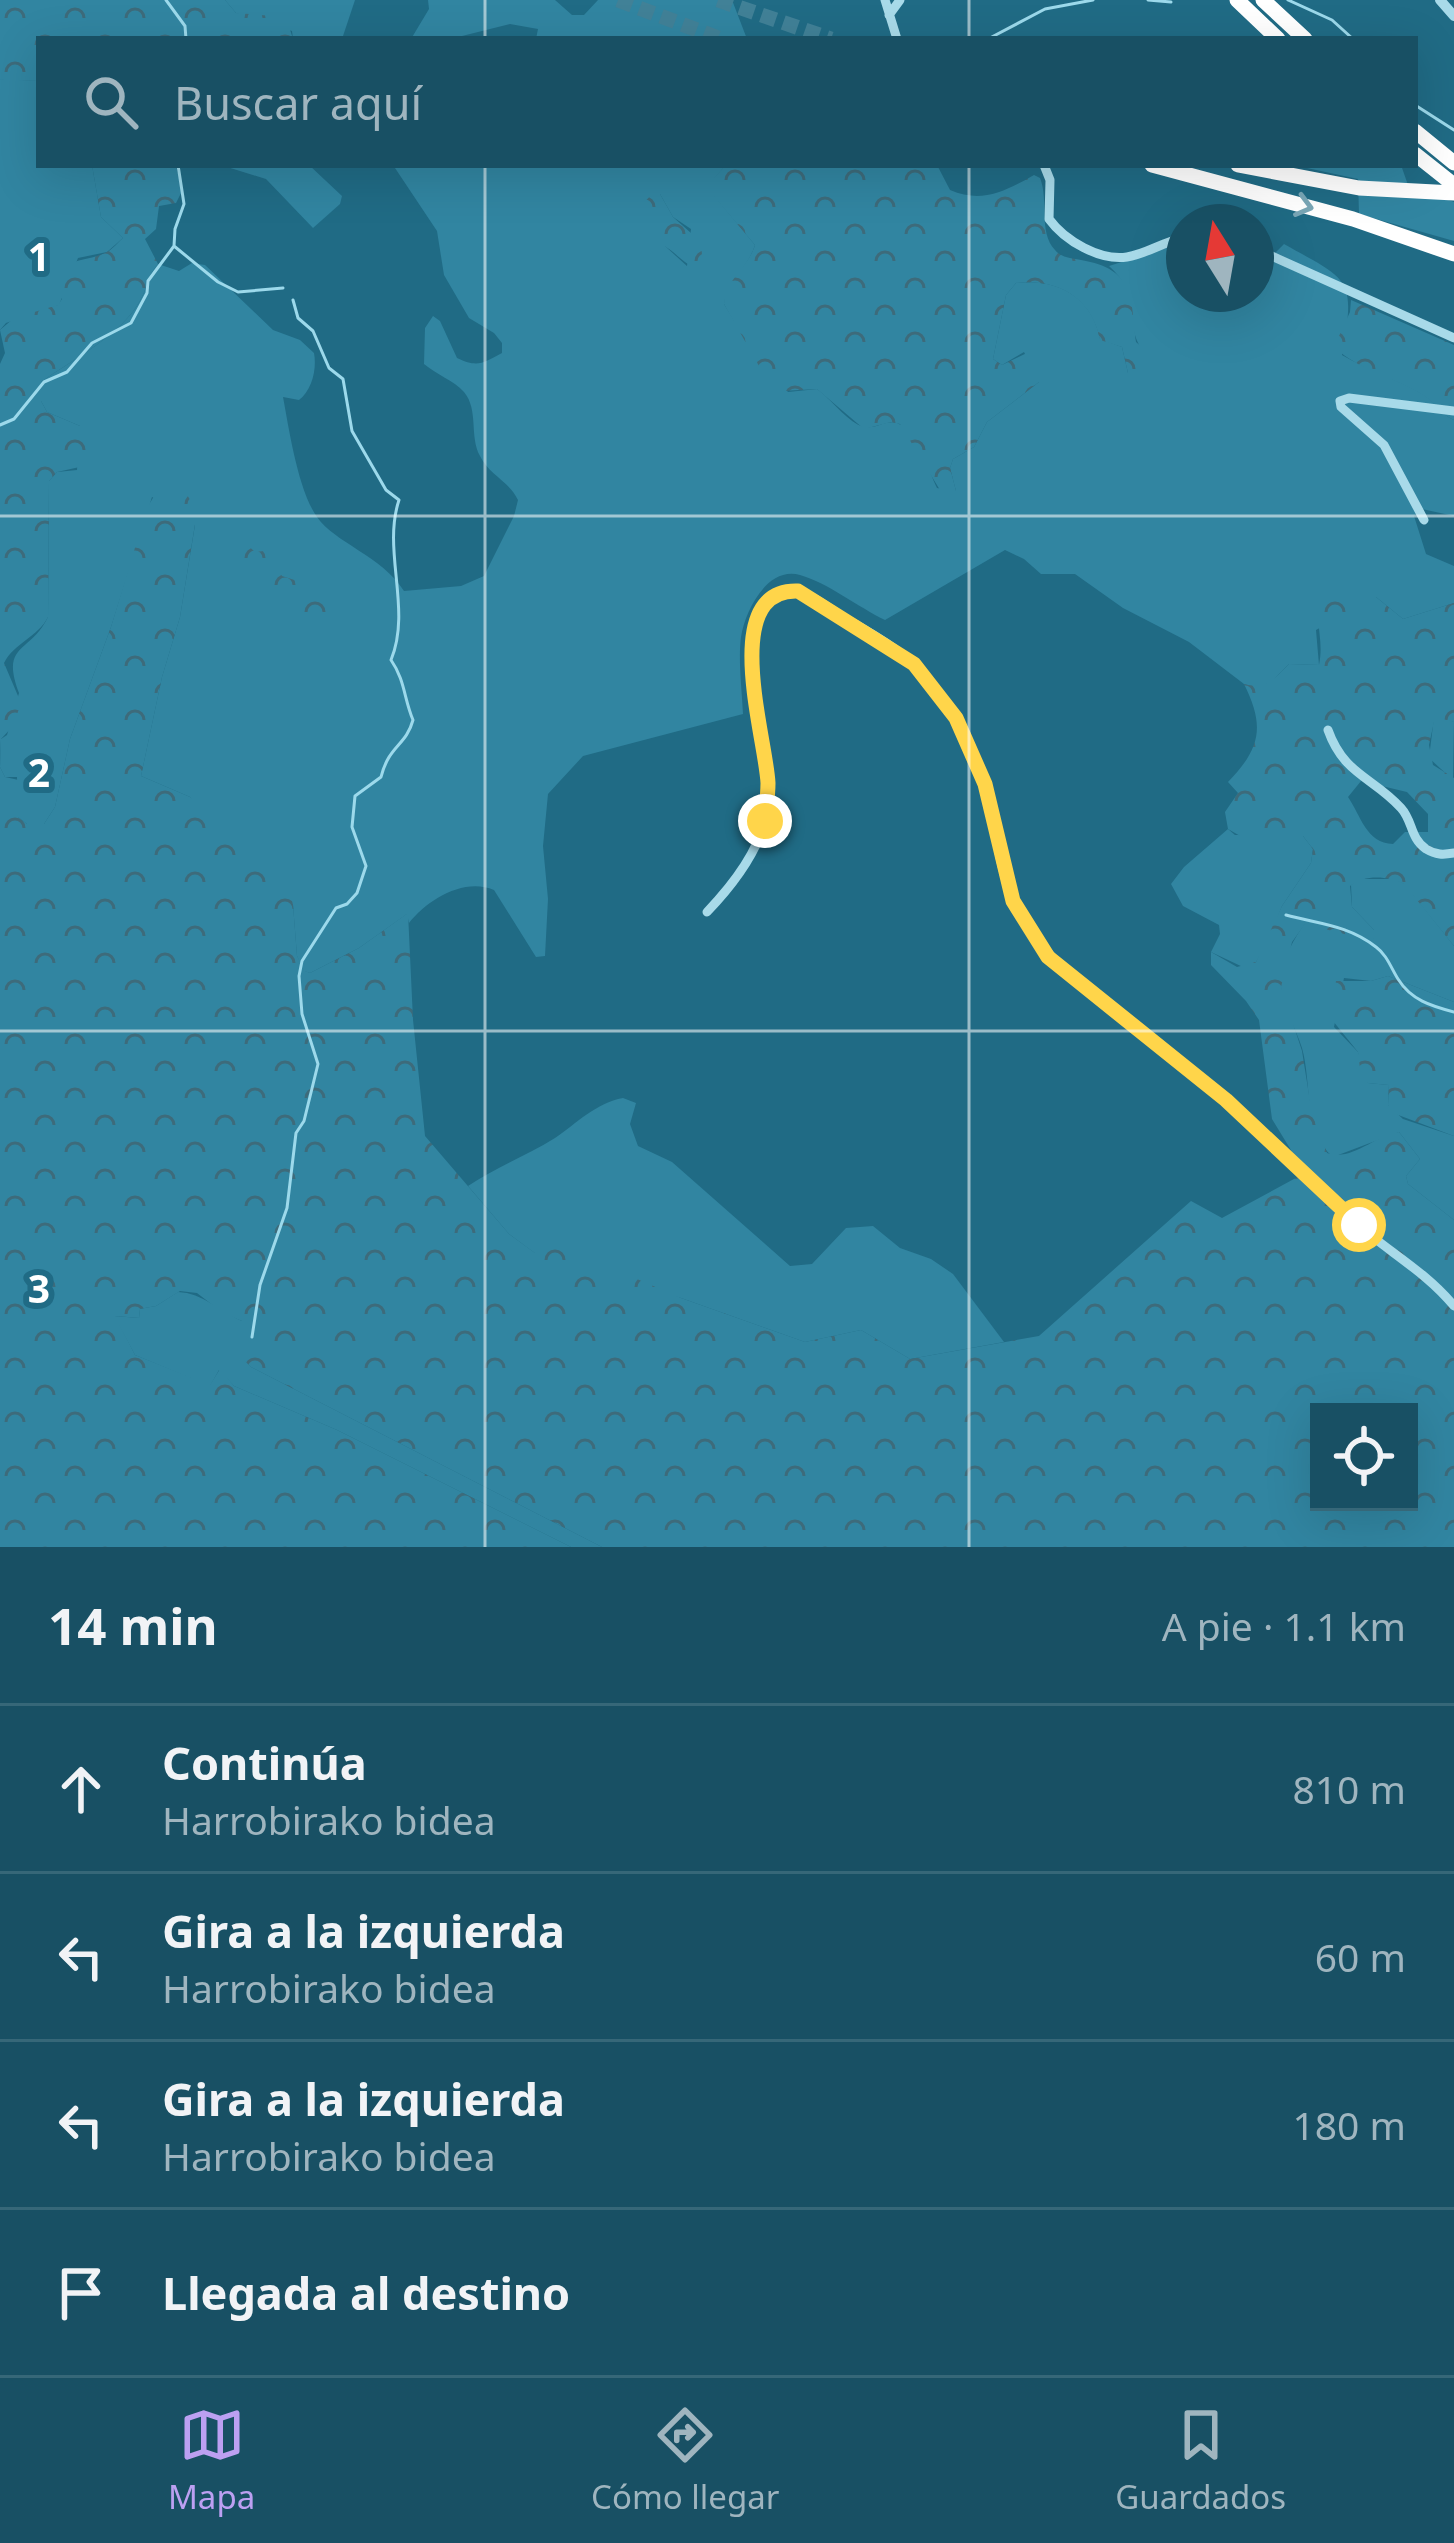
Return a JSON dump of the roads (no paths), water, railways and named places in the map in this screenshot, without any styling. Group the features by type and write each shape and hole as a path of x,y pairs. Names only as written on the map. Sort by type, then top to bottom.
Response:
{"highway":[{"path":"1237,0 1275,36"},
{"path":"1263,0 1302,36"},
{"path":"1418,133 1454,163"},
{"path":"1418,157 1454,189"},
{"path":"1163,168 1353,220 1454,254"},
{"path":"1254,168 1360,188 1454,189"}],"street":[{"path":"885,0 896,36"},
{"path":"889,15 900,0"},
{"path":"1440,0 1454,16"},
{"path":"1045,168 1050,180 1049,219 1066,237 1121,258 1166,244"},
{"path":"1274,257 1454,338"},
{"path":"1424,520 1394,459 1340,401 1348,398 1454,411"},
{"path":"707,912 736,878 765,821 768,783 753,680 760,607 771,596 798,591 914,664 956,718 985,784 1013,901 1048,957 1226,1100 1359,1225 1437,1285 1454,1306"},
{"path":"1328,730 1334,748 1349,767 1407,815 1419,844 1440,856 1454,854"}],"waterway":[{"path":"166,0 185,26 186,36"},
{"path":"994,36 1045,9 1093,0"},
{"path":"1148,0 1171,2"},
{"path":"1288,0 1332,20 1350,36"},
{"path":"1418,107 1454,130"},
{"path":"0,425 14,419 44,382 67,372 92,343 131,323 148,281 174,246 184,204 178,168"},
{"path":"174,246 238,292 283,288"},
{"path":"252,1337 260,1285 287,1208 296,1133 304,1121 318,1064 302,1014 302,961 336,908 357,893 366,866 352,827 355,796 381,777 413,720 391,660 399,621 394,539 399,500 386,490 352,431 343,379 329,368 313,331 298,318 293,300"},
{"path":"1286,915 1355,934 1383,954 1415,997 1454,1012"}],"tunnel":[{"path":"618,0 713,36"},
{"path":"718,0 822,36"}]}
